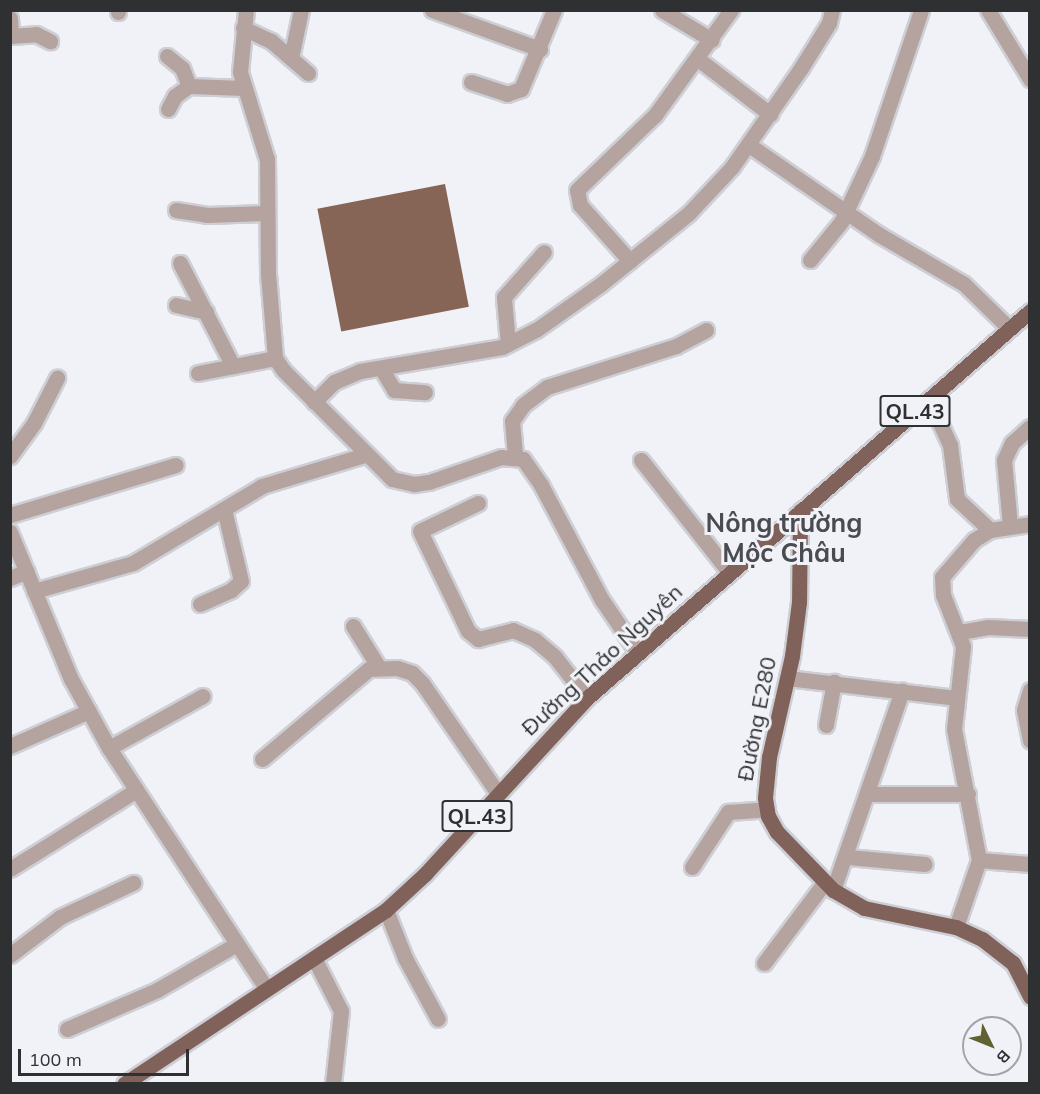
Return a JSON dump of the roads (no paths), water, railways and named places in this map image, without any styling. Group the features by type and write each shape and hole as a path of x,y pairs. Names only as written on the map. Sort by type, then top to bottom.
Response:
{"main road":[{"name":"QL.43","path":"800,511 1029,311"},
{"name":"Đường Thảo Nguyên","path":"124,1083 386,910 425,874 497,792 587,698 800,511"},
{"name":"Đường E280","path":"800,511 799,602 787,678 769,757 766,809 777,832 829,886 870,909 957,927 1000,951 1022,977 1029,997"}],"street":[{"path":"246,10 240,64 244,88 267,159 265,213 275,358 365,455 392,479 414,484 515,455 523,459 541,485 586,574 638,653"},
{"path":"291,58 301,10"},
{"path":"432,10 540,49"},
{"path":"471,82 500,92 517,92 526,83 554,10"},
{"path":"662,10 712,40"},
{"path":"630,261 580,205 577,190 640,132 698,59 731,10"},
{"path":"314,402 345,375 508,344 565,310 630,261 689,213 750,145 829,23 832,10"},
{"path":"810,260 847,212 885,125 921,10"},
{"path":"988,10 1029,77"},
{"path":"10,18 11,36 36,34 50,41"},
{"path":"243,28 271,41 308,74"},
{"path":"167,56 182,68 189,86"},
{"path":"698,59 770,114"},
{"path":"168,109 175,96 189,86 244,88"},
{"path":"750,145 847,212 964,284 1009,328"},
{"path":"176,210 206,215 265,213"},
{"path":"508,344 504,297 544,252"},
{"path":"180,263 233,366"},
{"path":"176,305 206,312"},
{"path":"515,455 512,421 523,405 547,387 579,373 669,348 706,330"},
{"path":"198,373 275,358"},
{"path":"381,368 394,390 425,392"},
{"path":"10,456 34,423 57,378"},
{"path":"929,399 950,445 957,499 990,530"},
{"path":"1010,526 1004,460 1012,443 1029,427"},
{"path":"34,591 133,562 280,478 365,455"},
{"path":"641,460 730,573"},
{"path":"10,515 176,465"},
{"path":"478,503 420,531 468,631 478,639 513,630 535,640 555,657 587,698"},
{"path":"200,604 231,590 241,581 224,509"},
{"path":"957,927 979,860 954,729 962,659 960,632 943,596 942,577 974,540 990,530 1029,524"},
{"path":"10,532 71,679 109,748 235,945 266,988"},
{"path":"10,578 27,571"},
{"path":"353,626 378,666"},
{"path":"960,632 988,627 1029,629"},
{"path":"262,759 346,685 378,666 412,673 422,683 497,792"},
{"path":"787,678 956,698"},
{"path":"826,725 834,682"},
{"path":"1029,690 1024,710 1029,740"},
{"path":"764,963 829,886 848,857 902,692"},
{"path":"109,748 203,696"},
{"path":"10,746 89,711"},
{"path":"10,869 135,791"},
{"path":"869,794 968,794"},
{"path":"692,867 728,812 766,809"},
{"path":"848,857 925,864"},
{"path":"979,860 1029,864"},
{"path":"10,955 60,917 133,883"},
{"path":"386,910 405,958 438,1019"},
{"path":"67,1029 157,990 235,945"},
{"path":"314,958 341,1011 333,1083"}],"district":[{"name":"Nông trường Mộc Châu","path":"784,538"}]}
